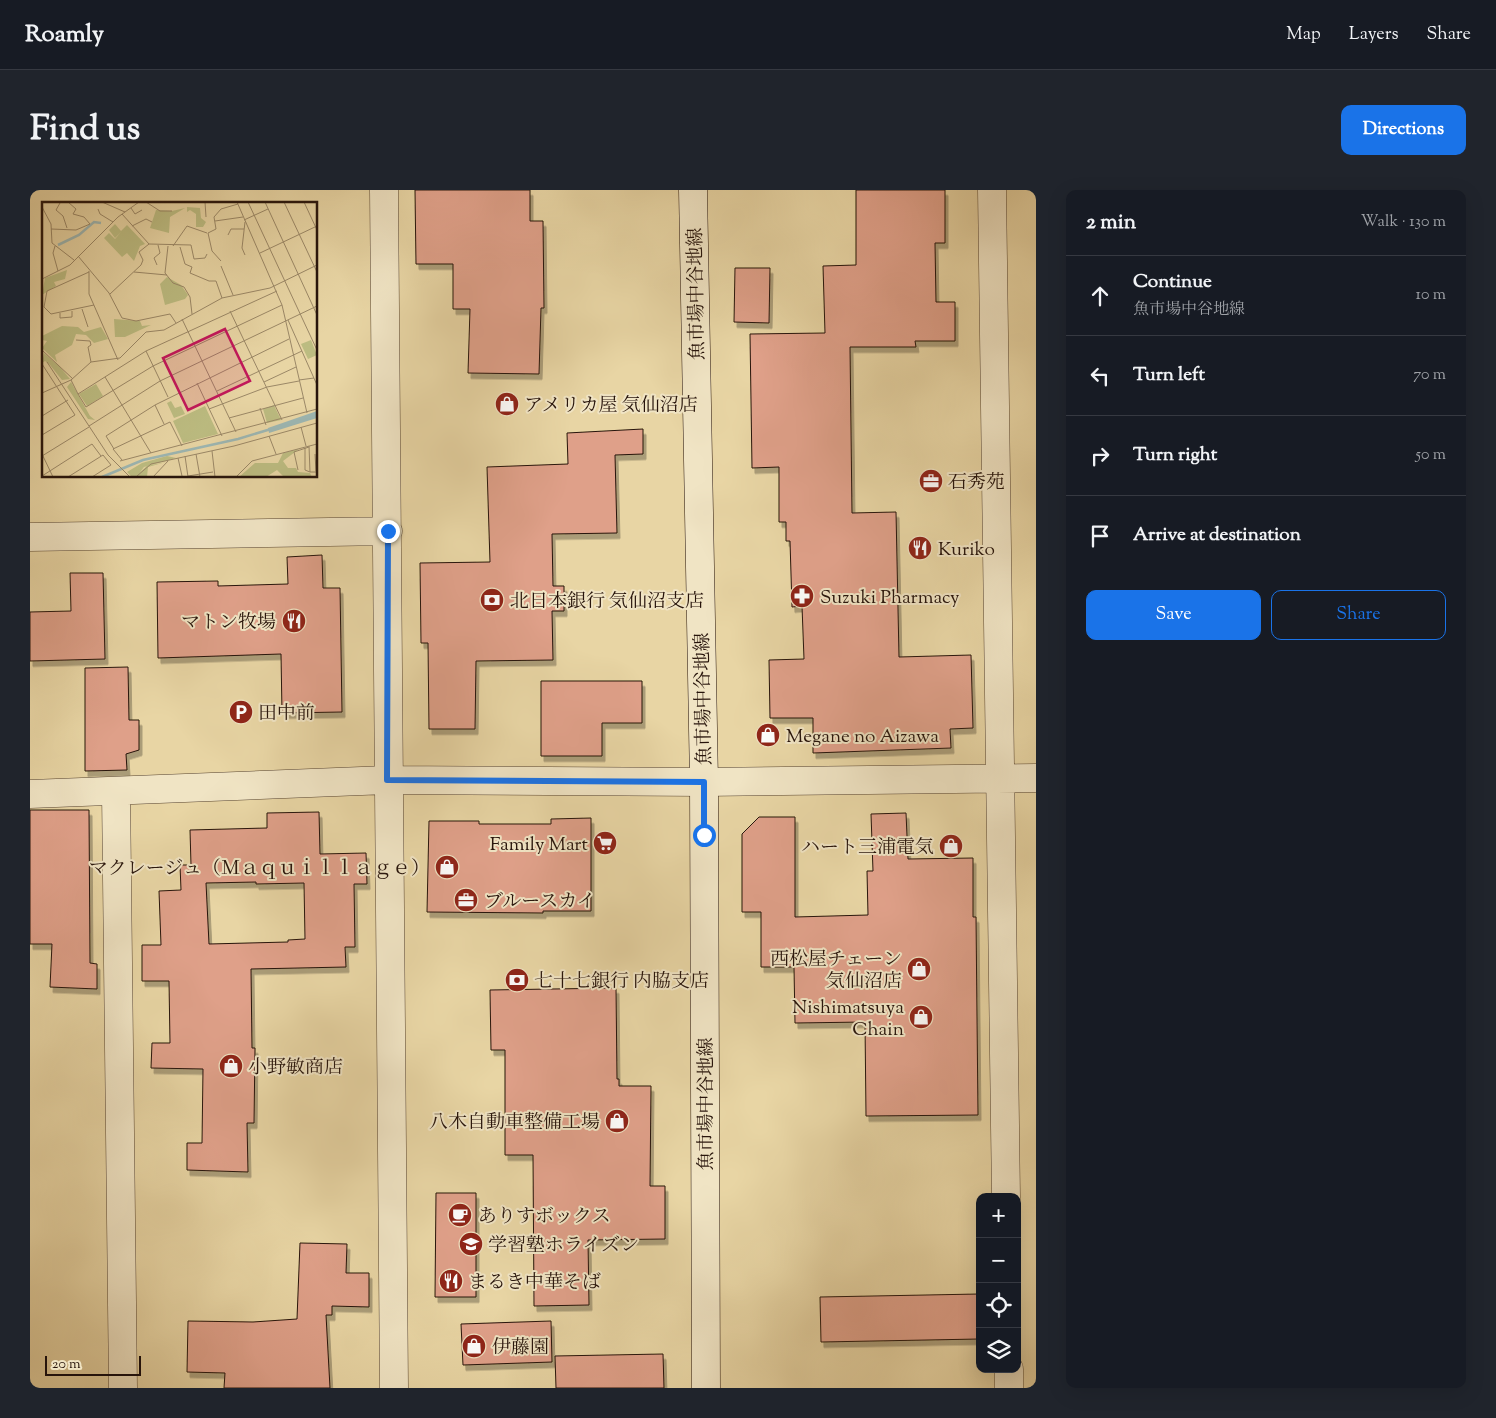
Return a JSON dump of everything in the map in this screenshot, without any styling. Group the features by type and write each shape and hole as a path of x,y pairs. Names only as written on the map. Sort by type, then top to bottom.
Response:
{"street":[{"path":"384,190 388,531 387,780 394,1388"},
{"name":"魚市場中谷地線","path":"694,190 704,782 706,1388"},
{"path":"992,190 1006,1193"},
{"path":"30,537 388,531"},
{"path":"30,794 387,780 704,782 1036,778"},
{"path":"116,792 123,1388"},
{"path":"1009,1373 1009,1388"}],"building":[{"path":"415,190 530,190 530,221 543,221 544,308 541,308 539,374 468,373 470,309 453,309 453,264 416,264"},
{"path":"856,190 945,190 945,243 935,243 936,302 955,302 955,341 915,341 916,347 850,347 852,513 896,512 899,657 971,655 973,728 950,729 951,748 813,753 813,718 770,718 769,660 804,659 802,606 792,607 790,541 786,541 786,522 779,522 779,467 752,468 750,334 825,333 823,266 856,265"},
{"path":"735,268 770,268 769,323 734,322"},
{"path":"643,429 643,454 615,455 617,533 552,534 553,586 564,586 564,611 552,611 553,660 476,661 475,729 429,729 428,643 421,643 420,563 490,562 487,467 568,464 567,433"},
{"path":"322,555 323,588 340,588 342,712 282,713 281,654 158,658 157,582 218,581 218,586 288,584 287,557"},
{"path":"70,573 103,573 105,659 30,661 30,612 71,611"},
{"path":"128,667 129,720 139,720 139,750 126,754 127,770 85,771 85,668"},
{"path":"541,681 642,681 642,723 602,723 602,756 541,756"},
{"path":"30,810 89,810 90,963 97,964 97,989 50,987 52,944 30,944"},
{"path":"319,812 320,854 366,853 367,884 354,884 355,947 345,947 346,967 251,969 252,1048 255,1048 254,1123 247,1123 248,1172 187,1170 187,1143 202,1143 203,1069 151,1068 152,1043 170,1043 169,981 142,981 142,945 161,945 159,891 181,890 180,865 191,865 190,830 267,828 267,813","holes":["256,882 256,884 304,883 305,939 288,940 288,942 209,944 206,883"]},
{"path":"906,813 908,859 973,858 973,917 976,917 978,1115 866,1116 865,1022 795,1023 794,967 761,967 761,912 742,912 742,834 759,817 795,817 795,917 868,915 867,871 873,871 871,814"},
{"path":"591,818 591,911 543,911 543,913 427,912 429,821 479,821 479,824 551,824 551,819"},
{"path":"616,988 617,1079 619,1079 619,1086 651,1086 650,1186 665,1186 665,1239 588,1240 589,1305 534,1306 533,1155 505,1155 505,1050 491,1050 490,990"},
{"path":"436,1193 476,1193 476,1297 435,1297"},
{"path":"300,1243 347,1244 346,1273 369,1273 369,1307 332,1306 332,1315 326,1315 330,1388 224,1388 225,1373 187,1372 188,1321 253,1322 297,1319"},
{"path":"976,1294 976,1339 821,1342 820,1297"},
{"path":"551,1321 552,1362 463,1365 461,1324"},
{"path":"663,1354 664,1388 556,1388 555,1356"}],"place":[{"name":"アメリカ屋 気仙沼店","path":"507,404"},
{"name":"石秀苑","path":"931,481"},
{"name":"Kuriko","path":"920,548"},
{"name":"Suzuki Pharmacy","path":"802,596"},
{"name":"北日本銀行 気仙沼支店","path":"492,600"},
{"name":"マトン牧場","path":"294,621"},
{"name":"田中前","path":"241,712"},
{"name":"Megane no Aizawa","path":"768,735"},
{"name":"Family Mart","path":"605,843"},
{"name":"ハート三浦電気","path":"951,846"},
{"name":"マクレージュ（Ｍａｑｕｉｌｌａｇｅ）","path":"447,867"},
{"name":"ブルースカイ","path":"466,900"},
{"name":"西松屋チェーン 気仙沼店","path":"919,969"},
{"name":"七十七銀行 内脇支店","path":"517,980"},
{"name":"Nishimatsuya Chain","path":"921,1017"},
{"name":"小野敏商店","path":"231,1066"},
{"name":"八木自動車整備工場","path":"617,1121"},
{"name":"ありすボックス","path":"460,1215"},
{"name":"学習塾ホライズン","path":"471,1244"},
{"name":"まるき中華そば","path":"451,1281"},
{"name":"伊藤園","path":"474,1346"}],"route":[{"path":"388,531 387,780 704,782 704,835"}]}
